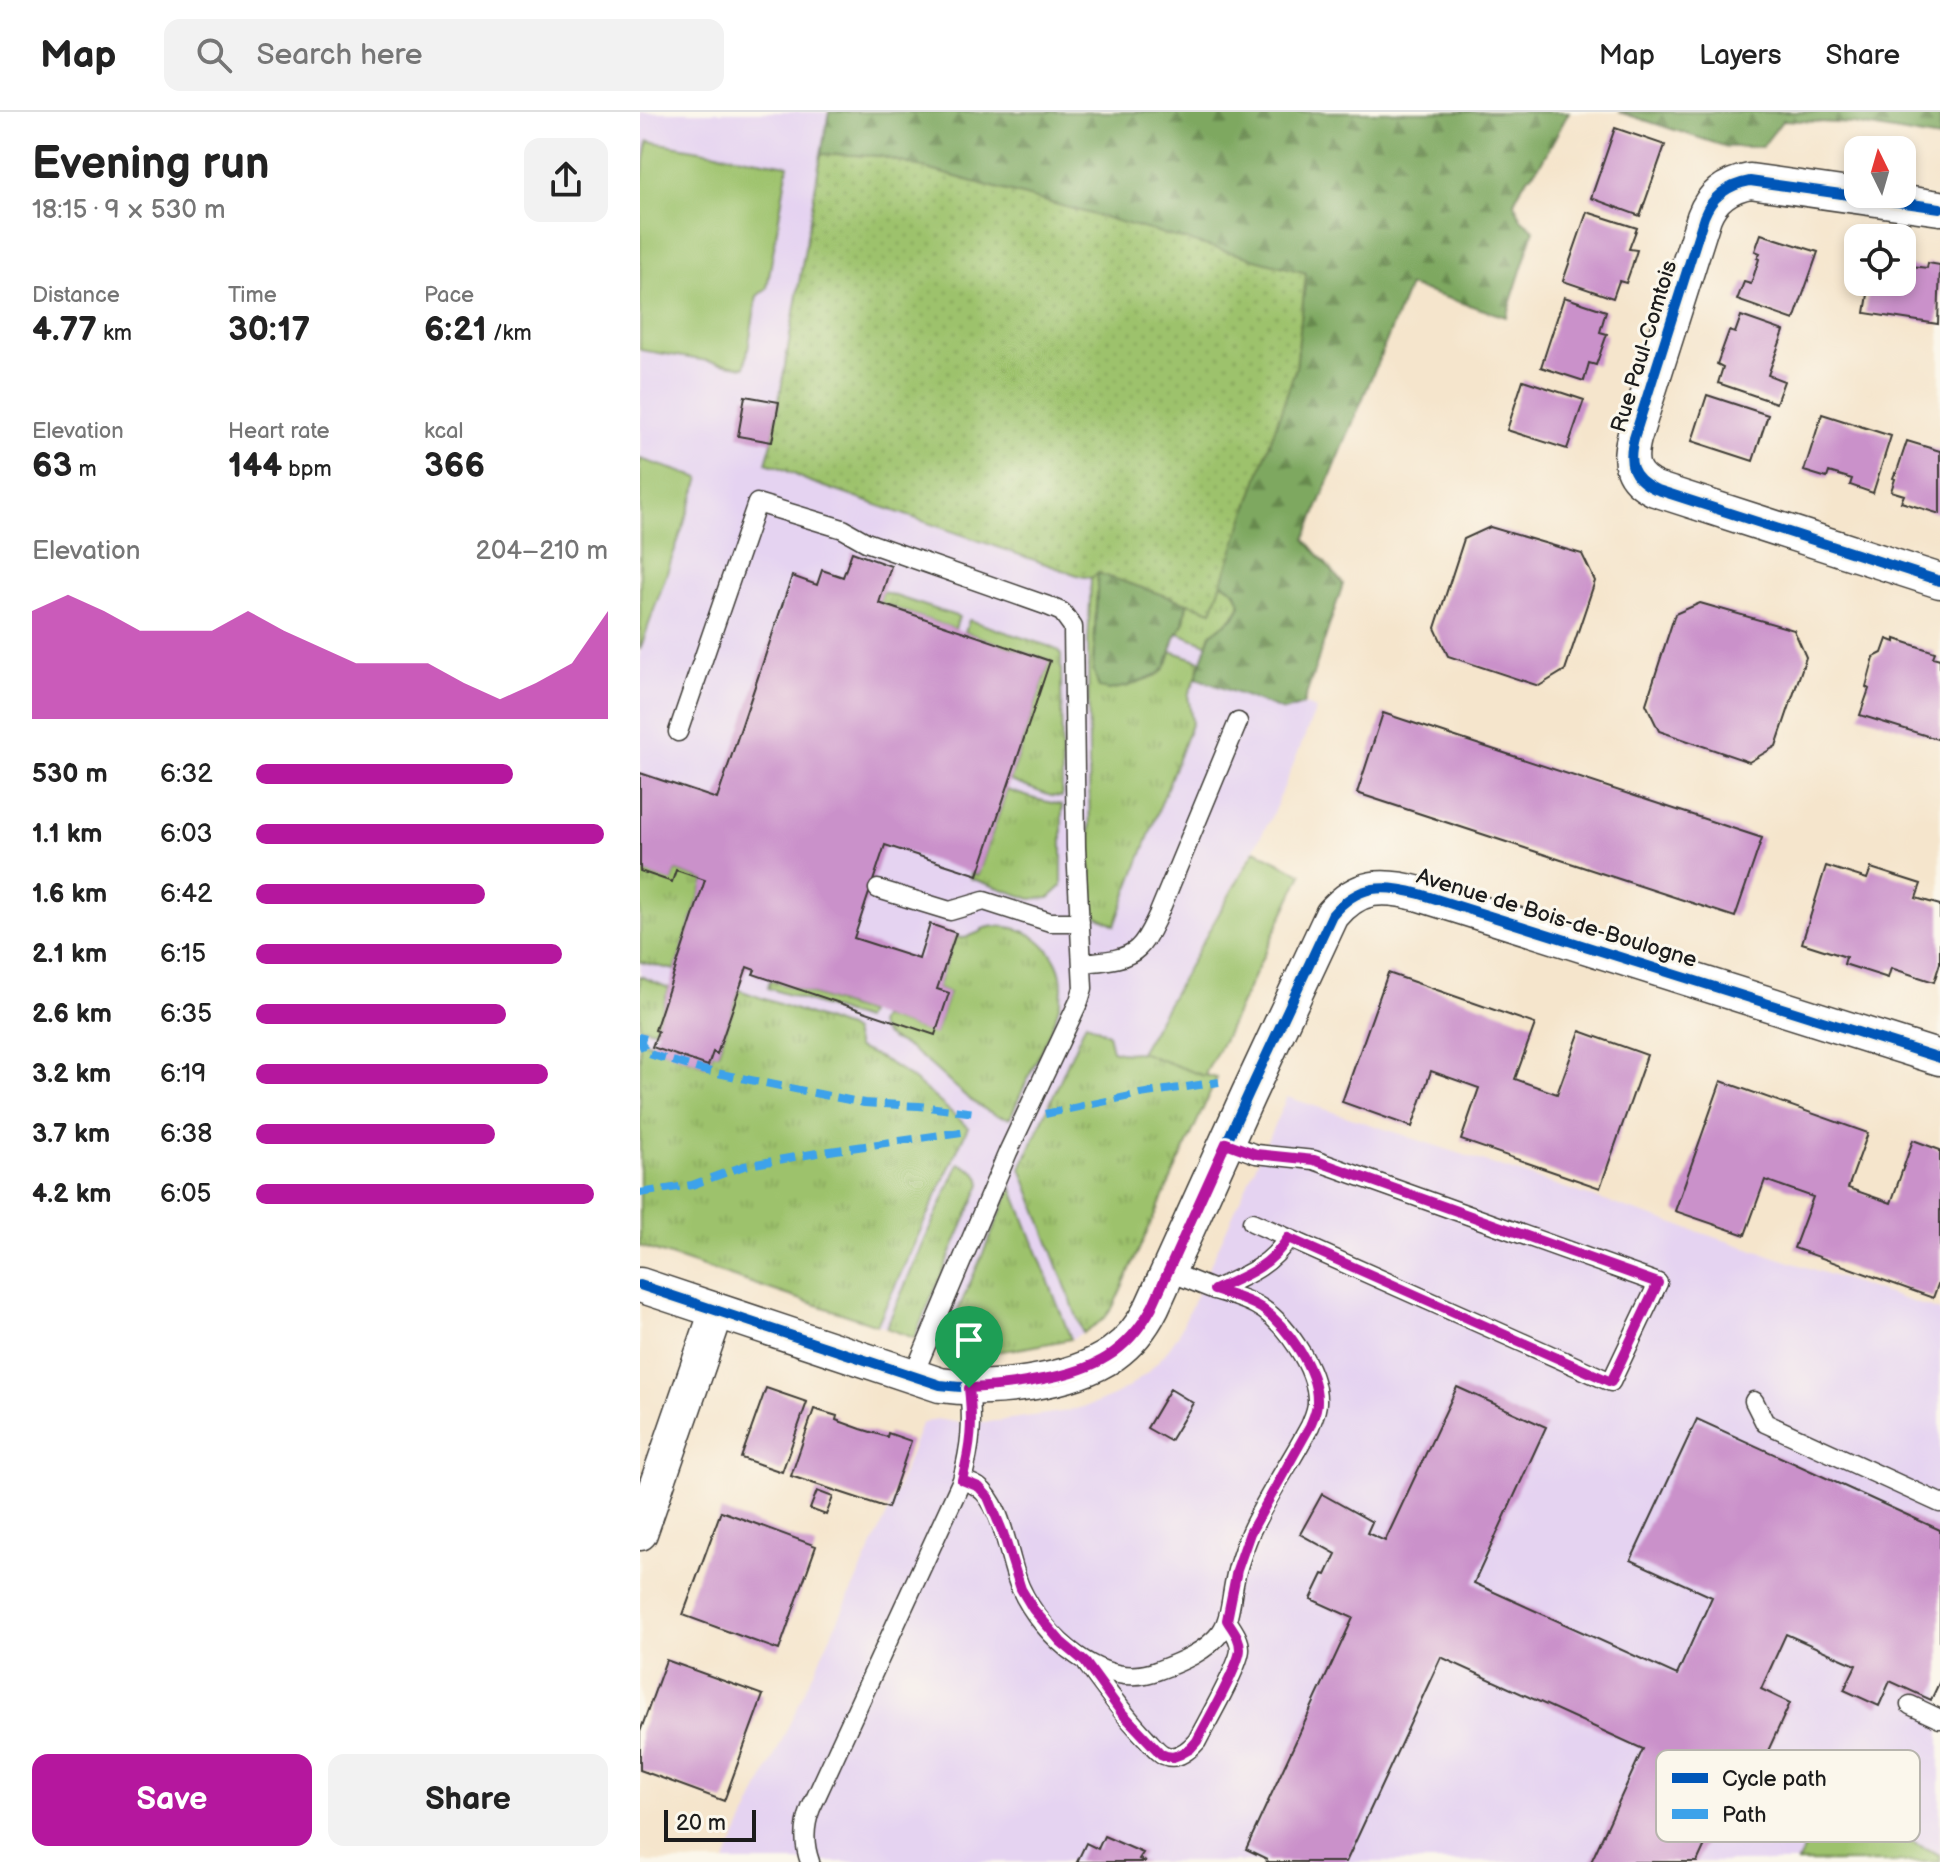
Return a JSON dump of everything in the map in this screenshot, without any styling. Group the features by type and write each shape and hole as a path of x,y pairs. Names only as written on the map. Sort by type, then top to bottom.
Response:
{"street":[{"name":"Rue Paul-Comtois","path":"1940,208 1760,182 1742,183 1725,189 1708,209 1631,453 1633,468 1641,481 1655,489 1940,581"},
{"name":"Avenue de Bois-de-Boulogne","path":"640,1285 940,1385 969,1388 1019,1384 1061,1376 1096,1364 1114,1353 1138,1329 1152,1307 1332,915 1356,894 1375,887 1420,894 1940,1058"},
{"path":"640,1533 717,1311"}],"lane":[{"path":"678,732 757,503 843,529 866,542 1062,612 1073,627 1076,848 1083,988 1008,1152 913,1376"},
{"path":"1083,963 1124,956 1139,948 1147,936 1238,722"},
{"path":"878,889 950,911 984,901 1050,922 1080,922"},
{"path":"1226,1143 1256,1154 1314,1160 1658,1283 1611,1382 1252,1222"},
{"path":"1214,1290 1261,1268 1288,1238"},
{"path":"1085,1662 1121,1675 1150,1674 1197,1653 1212,1642 1227,1620 1237,1570 1250,1533 1316,1412 1317,1400 1310,1368 1272,1317 1250,1302 1168,1271"},
{"path":"810,1862 805,1838 807,1817 962,1480 973,1418 969,1388"},
{"path":"1754,1401 1765,1423 1940,1503"},
{"path":"962,1480 979,1487 988,1497 1021,1589 1033,1609 1061,1642 1085,1662 1122,1713 1161,1754 1173,1757 1190,1749 1197,1741 1237,1662 1240,1645 1227,1620"},
{"path":"1910,1705 1940,1719"}],"shaded area":[{"path":"640,112 853,112 1409,286 1305,539 1343,584 1303,704 1316,709 1272,816 1140,1051 1204,1076 1217,1078 1113,1307 1104,1319 1071,1339 975,1353 958,1352 640,1246"},
{"path":"1287,1097 1940,1311 1940,1862 725,1862 888,1513 921,1424 936,1419 961,1423 997,1421 1068,1411 1094,1404 1129,1387 1149,1371 1178,1335"}],"green space":[{"path":"829,112 1569,112 1541,163 1523,184 1514,202 1521,219 1534,230 1506,317 1409,286 1305,539 1343,584 1303,705 1284,711 1196,678 1211,634 1235,616 1241,605 1235,591 1221,582 1296,367 1306,273 879,156 821,154"},
{"path":"1619,112 1940,112 1940,139 1853,124 1783,120 1762,147 1727,147"},
{"path":"648,141 788,165 767,288 757,296 745,367 640,350 640,188"},
{"path":"821,154 879,156 1306,273 1296,367 1212,611 1098,573 1091,578 1080,576 808,481 766,463"},
{"path":"640,459 700,478 640,650"},
{"path":"1098,573 1093,668 1099,688 1158,674 1166,665 1171,651 1201,661 1188,695 1192,722 1115,925 1097,916 1093,910 1090,867 1088,646 1091,579"},
{"path":"1098,573 1187,603 1183,624 1166,666 1160,673 1129,686 1109,690 1099,688 1093,668"},
{"path":"1221,582 1235,591 1241,605 1237,612 1214,633 1207,644 1178,633 1184,624 1187,603 1212,611"},
{"path":"883,592 959,617 955,629 879,603"},
{"path":"969,620 1048,646 1061,655 1062,797 1010,781 1050,661 965,632"},
{"path":"1007,790 1062,805 1062,886 1049,898 1031,899 970,878 971,873 978,875"},
{"path":"1255,850 1302,874 1204,1076 1140,1052"},
{"path":"676,870 705,880 675,970 640,962 640,871 672,881"},
{"path":"993,926 1020,930 1038,939 1054,957 1062,983 1053,1023 1010,1118 980,1107 918,1055 886,1036 878,1025 881,1017 935,1034 949,993 937,989 954,937 965,938"},
{"path":"640,976 669,988 655,1030 640,1027"},
{"path":"770,980 867,1013 864,1020 768,988"},
{"path":"739,990 847,1028 853,1032 857,1048 888,1062 968,1127 877,1325 640,1246 640,1039 653,1044 653,1047 708,1066 713,1052 718,1053"},
{"path":"1086,1022 1108,1034 1112,1050 1143,1053 1217,1078 1113,1307 1104,1319 1083,1333 1021,1168"},
{"path":"959,1163 976,1173 981,1184 914,1338 886,1328"},
{"path":"1012,1187 1071,1339 990,1352 942,1347"},
{"path":"1807,1842 1912,1842 1940,1855 1940,1862 1798,1862"}],"building":[{"path":"1615,128 1665,145 1640,216 1591,198"},
{"path":"1587,212 1637,228 1629,249 1637,250 1632,266 1626,283 1619,281 1613,298 1563,281"},
{"path":"1761,234 1818,252 1794,320 1737,300 1744,282 1751,284 1759,259 1760,253 1755,251"},
{"path":"1928,263 1940,265 1938,324 1865,313 1868,296 1916,296 1916,267 1927,268"},
{"path":"1564,297 1606,311 1600,332 1607,334 1596,365 1589,363 1584,381 1541,367"},
{"path":"1741,316 1784,331 1768,375 1784,381 1776,403 1718,383 1723,367 1717,364 1729,331 1735,333"},
{"path":"1523,380 1584,400 1567,449 1507,430"},
{"path":"1707,395 1768,415 1753,461 1692,441"},
{"path":"745,396 779,402 772,442 738,436"},
{"path":"1822,414 1891,436 1873,493 1850,485 1852,479 1829,472 1827,478 1804,471"},
{"path":"1907,441 1940,451 1940,514 1901,502 1904,495 1891,491"},
{"path":"1490,527 1582,554 1595,581 1565,670 1539,686 1448,656 1435,628 1464,539"},
{"path":"852,552 891,566 879,603 1050,661 978,875 885,845 854,938 919,959 930,924 956,933 937,989 949,993 935,1035 753,974 755,970 747,967 717,1054 713,1052 708,1066 652,1047 705,880 676,870 672,882 640,871 640,773 717,799 792,576 817,585 822,570 843,577"},
{"path":"1700,603 1794,630 1806,657 1776,746 1749,762 1659,731 1646,704 1675,614"},
{"path":"1887,639 1935,652 1933,657 1940,659 1940,740 1860,715 1869,689 1866,687 1874,657 1882,653"},
{"path":"1383,713 1762,838 1735,917 1357,793"},
{"path":"1826,866 1867,879 1871,868 1921,884 1916,898 1940,905 1940,963 1934,982 1891,968 1888,978 1844,964 1846,957 1802,943"},
{"path":"1388,973 1535,1024 1515,1079 1557,1094 1580,1031 1647,1055 1600,1188 1461,1140 1479,1088 1431,1071 1412,1127 1342,1102"},
{"path":"1721,1081 1868,1133 1848,1188 1891,1203 1913,1140 1940,1150 1940,1279 1933,1298 1794,1248 1813,1197 1765,1180 1745,1235 1675,1211"},
{"path":"1457,1387 1546,1427 1474,1583 1677,1675 1712,1597 1631,1560 1697,1419 1940,1530 1940,1681 1931,1700 1890,1681 1879,1706 1844,1690 1856,1665 1786,1634 1761,1689 1790,1703 1768,1750 1656,1750 1656,1842 1706,1842 1697,1862 1591,1862 1643,1749 1441,1657 1346,1862 1266,1862 1267,1859 1246,1849 1353,1618 1311,1599 1336,1554 1300,1534 1322,1494 1372,1522 1367,1533 1385,1541"},
{"path":"766,1388 807,1402 782,1472 741,1458"},
{"path":"1170,1389 1193,1403 1170,1441 1147,1428"},
{"path":"814,1409 837,1416 836,1420 861,1429 887,1437 888,1433 911,1441 888,1508 791,1476"},
{"path":"817,1491 833,1497 826,1515 810,1509"},
{"path":"721,1511 816,1546 779,1650 683,1615"},
{"path":"666,1660 763,1695 724,1801 640,1770 640,1732"},
{"path":"1104,1836 1143,1853 1139,1859 1146,1862 1077,1862 1086,1843 1098,1849"}],"marked path":[{"path":"643,1034 641,1042 646,1053 702,1070 864,1103 976,1113"},
{"path":"1045,1114 1140,1094 1219,1082"},
{"path":"640,1193 692,1185 744,1166 968,1131"}],"cycle path":[{"path":"1940,208 1750,181 1722,193 1711,203 1704,217 1631,454 1636,474 1655,489 1940,581"},
{"path":"640,1285 940,1385 982,1387 1030,1383 1096,1364 1125,1344 1152,1307 1332,915 1352,897 1372,889 1420,894 1940,1058"}],"route":[{"path":"1226,1143 1256,1154 1314,1160 1658,1283 1611,1382 1288,1238 1261,1268 1214,1290 1258,1306 1289,1336 1310,1368 1316,1388 1316,1412 1250,1533 1237,1570 1227,1620 1240,1645 1237,1662 1197,1741 1190,1749 1173,1757 1161,1754 1122,1713 1085,1662 1047,1627 1021,1589 988,1497 979,1487 962,1480 973,1418 969,1388 1019,1384 1074,1373 1096,1364 1125,1344 1152,1307 1226,1143"}]}
